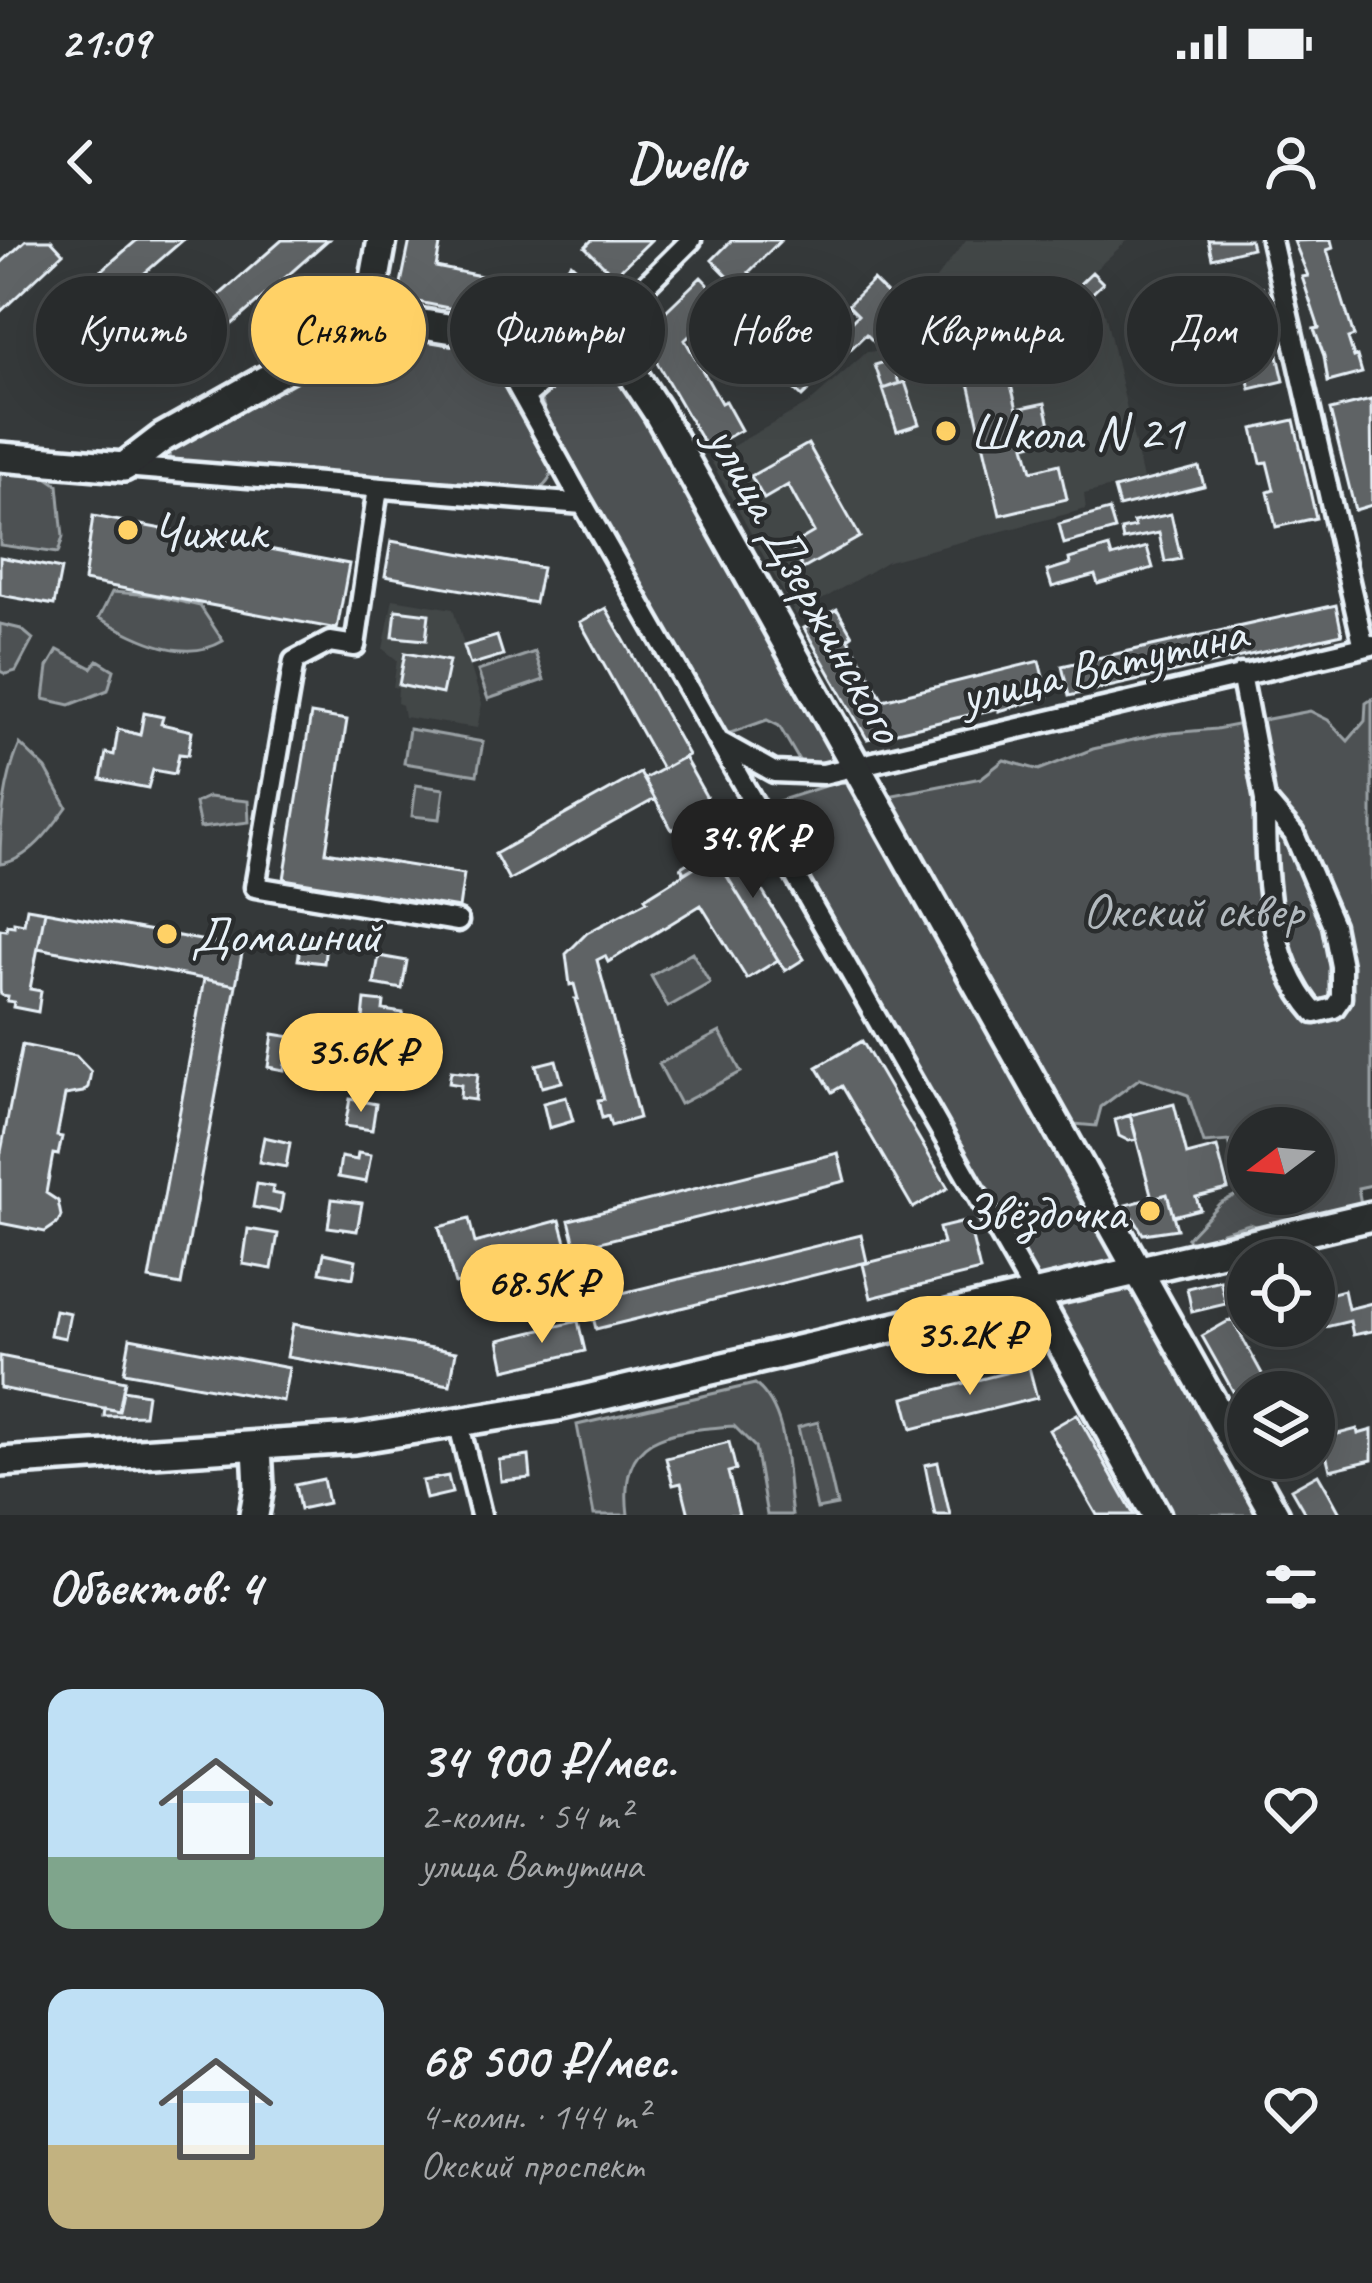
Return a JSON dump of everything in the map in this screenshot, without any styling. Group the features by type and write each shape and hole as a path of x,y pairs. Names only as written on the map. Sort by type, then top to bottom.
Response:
{"main road":[{"path":"375,276 382,240"},
{"path":"0,458 124,467 162,437 257,384"},
{"name":"улица Дзержинского","path":"639,384 1275,1515"},
{"path":"0,1462 257,1447 459,1425 1372,1216"},
{"path":"1034,1294 1156,1515"},
{"path":"254,1515 259,1487 257,1447"}],"street":[{"path":"655,276 691,240"},
{"path":"1271,240 1368,646"},
{"path":"517,384 1034,1294"},
{"path":"525,397 540,384"},
{"path":"124,467 583,504"},
{"path":"379,488 355,646 330,641 294,661 254,887 458,921"},
{"name":"улица Ватутина","path":"720,742 774,772 824,774 1368,646"},
{"path":"1241,674 1265,800 1268,886 1287,962 1302,999 1315,1013 1334,1008 1341,998 1341,982 1333,925 1294,834 1265,800"},
{"path":"459,1425 481,1515"}],"shaded area":[{"name":"Школа N 21","path":"966,240 1128,240 1088,276 938,276"},
{"name":"Школа N 21","path":"1105,313 1143,479 1084,494 1086,509 888,561 796,615 710,459 809,403 831,384 852,384 852,365 867,352 876,351 876,384 1103,384"},
{"path":"393,599 453,609 482,704 477,728 404,717 397,703 398,688 393,687 397,660 383,649"}],"green space":[{"path":"426,337 450,342 450,384 504,384 550,460 551,475 535,491 176,464 169,460 170,448 279,384 426,384"},
{"path":"557,384 630,384 842,758 803,767 779,726 767,720 725,735 550,426 541,399"},
{"path":"0,467 36,470 58,485 63,537 58,553 0,545"},
{"path":"112,592 200,606 223,641 192,650 144,640 99,618"},
{"path":"0,624 21,629 33,639 16,671 6,674 0,671"},
{"path":"58,650 92,668 98,660 114,670 108,690 70,705 44,699 48,667"},
{"path":"535,652 544,680 488,699 478,671"},
{"name":"Окский сквер","path":"1372,699 1372,1185 1358,1188 1361,1204 1335,1211 1335,1107 1227,1107 1227,1141 1204,1143 1188,1095 1140,1078 1101,1107 1096,1126 1074,1124 883,797 981,778 1004,760 1039,770 1093,749 1160,734 1310,711 1328,720 1348,741 1365,721 1366,703"},
{"path":"409,729 483,742 477,775 404,763"},
{"path":"20,744 46,769 67,807 30,850 0,864 4,803"},
{"path":"840,781 856,787 1119,1260 1040,1282 1025,1265 769,804"},
{"path":"416,785 444,789 440,819 412,816"},
{"path":"208,797 248,801 249,822 200,828 195,803"},
{"path":"692,952 710,983 668,1007 651,976"},
{"path":"720,1032 741,1072 680,1104 659,1064"},
{"name":"Окский сквер","path":"1227,1200 1227,1215 1318,1215 1263,1229 1249,1224 1222,1232 1223,1243 1198,1249 1187,1238"},
{"path":"1138,1289 1227,1449 1227,1479 1244,1479 1264,1515 1167,1515 1057,1317 1063,1302"},
{"path":"755,1384 767,1396 781,1427 792,1515 767,1515 755,1447 734,1426 688,1430 652,1442 631,1467 628,1515 594,1515 577,1425"},
{"path":"818,1422 837,1505 817,1509 798,1427"}],"building":[{"path":"26,240 51,240 63,253 0,312 0,264"},
{"path":"137,240 183,240 141,276 95,276"},
{"path":"282,240 328,240 287,276 251,276 251,308 228,328 227,288"},
{"path":"410,240 441,240 436,267 481,276 450,276 450,308 426,304 426,276 403,276"},
{"path":"592,240 651,240 614,276 585,247"},
{"path":"732,240 781,240 749,272 753,276 728,276 712,260"},
{"path":"1208,240 1250,240 1252,248 1212,258"},
{"path":"1331,240 1333,248 1327,250 1354,336 1348,338 1362,373 1328,382 1314,329 1319,328 1302,277 1308,276 1294,241"},
{"path":"571,263 584,276 558,276"},
{"path":"873,280 876,283 876,344 866,334 852,348 852,321 858,315 852,301"},
{"path":"689,289 689,336 685,340 689,384 710,384 741,430 707,449 665,376 665,312"},
{"path":"789,384 815,384 802,397"},
{"path":"906,384 919,424 897,431 883,389"},
{"path":"969,384 1011,384 1017,409 1045,403 1053,438 1025,445 1032,471 1059,464 1067,499 1000,515"},
{"path":"1371,400 1372,505 1355,510 1330,410"},
{"path":"1294,420 1316,518 1276,527 1268,492 1274,490 1253,429"},
{"path":"808,444 860,537 803,569 790,546 814,532 788,485 764,499 751,476"},
{"path":"1199,467 1204,486 1119,507 1114,489"},
{"path":"1109,510 1115,530 1064,544 1059,524"},
{"path":"1171,514 1181,559 1165,562 1159,533 1123,540 1121,530 1135,527 1133,522"},
{"path":"93,516 349,564 337,629 84,581"},
{"path":"391,541 542,568 535,603 385,576"},
{"path":"1109,547 1112,557 1147,547 1153,568 1098,584 1095,575 1052,587 1047,571"},
{"path":"0,557 61,569 54,605 0,595"},
{"path":"1336,605 1342,634 1069,696 1062,666"},
{"path":"606,608 688,755 662,769 580,622"},
{"path":"837,609 883,700 1039,661 1048,697 867,739 804,628"},
{"path":"396,610 429,614 426,640 393,637"},
{"path":"497,636 503,655 470,665 464,646"},
{"path":"405,653 449,661 442,694 399,685"},
{"path":"144,713 163,717 161,724 192,731 188,755 179,754 175,774 153,770 148,788 101,779 106,753 114,755 118,729 140,735"},
{"path":"311,714 347,720 326,852 464,874 459,908 284,879"},
{"path":"684,757 712,807 672,830 644,779"},
{"path":"640,773 655,799 509,880 495,854"},
{"path":"729,837 804,959 785,971 714,855 684,873 681,867"},
{"path":"714,855 778,960 747,979 701,905 608,962 605,956 597,960 639,1118 611,1126 608,1116 602,1118 598,1100 604,1099 574,984 570,985 566,954 587,933 647,901 645,898"},
{"path":"27,908 45,911 30,989 41,991 38,1012 13,1007 14,1002 7,1001 0,990 0,929 14,922 24,924"},
{"path":"45,911 243,948 236,985 38,948"},
{"path":"301,941 326,944 324,963 298,960"},
{"path":"379,956 407,961 402,989 374,984"},
{"path":"204,979 236,985 181,1285 149,1279"},
{"path":"365,1000 384,1002 383,1010 403,1013 401,1027 395,1026 394,1033 362,1029"},
{"path":"273,1034 310,1040 308,1055 287,1052 284,1070 268,1067"},
{"path":"862,1041 948,1188 913,1208 842,1086 832,1092 817,1067"},
{"path":"22,1045 76,1056 91,1072 83,1092 65,1095 57,1136 62,1137 58,1155 53,1154 46,1193 58,1201 61,1216 45,1232 0,1223 0,1157"},
{"path":"359,1046 386,1051 387,1078 355,1076"},
{"path":"556,1060 562,1082 542,1087 536,1065"},
{"path":"451,1071 478,1074 475,1100 460,1098 461,1085 449,1083"},
{"path":"566,1097 573,1121 549,1128 543,1103"},
{"path":"350,1099 376,1104 372,1130 345,1126"},
{"path":"1174,1104 1187,1155 1217,1147 1227,1189 1196,1197 1200,1209 1173,1216 1167,1194 1152,1198 1130,1115"},
{"path":"1130,1115 1137,1139 1129,1141 1119,1136 1115,1120"},
{"path":"264,1137 290,1143 286,1167 259,1162"},
{"path":"358,1153 371,1155 366,1182 338,1177 341,1157 357,1160"},
{"path":"838,1153 845,1181 576,1248 569,1220"},
{"path":"257,1184 283,1195 280,1212 253,1207"},
{"name":"Звёздочка","path":"1167,1194 1177,1229 1143,1234 1126,1205"},
{"path":"332,1199 362,1203 357,1231 328,1227"},
{"path":"469,1219 475,1243 560,1220 569,1253 455,1284 439,1227"},
{"path":"968,1221 980,1271 871,1298 863,1264 943,1244 939,1228"},
{"path":"248,1229 278,1234 272,1269 243,1264"},
{"path":"861,1235 867,1262 596,1329 589,1301"},
{"path":"324,1253 356,1260 353,1278 320,1272"},
{"path":"1220,1280 1226,1304 1192,1312 1187,1288"},
{"path":"1344,1290 1348,1309 1372,1303 1372,1331 1353,1335 1350,1321 1335,1325 1335,1292"},
{"path":"55,1310 70,1313 65,1338 50,1335"},
{"path":"578,1321 585,1351 505,1370 499,1340"},
{"path":"1227,1322 1227,1347 1247,1347 1260,1371 1227,1371 1227,1381 1202,1336"},
{"path":"293,1324 456,1352 450,1385 287,1357"},
{"path":"130,1338 289,1368 283,1401 124,1372"},
{"path":"0,1356 125,1381 119,1411 0,1388"},
{"path":"1029,1367 1037,1398 912,1429 904,1398"},
{"path":"123,1390 147,1394 144,1415 104,1416 105,1408 119,1411"},
{"path":"1077,1414 1134,1515 1097,1515 1082,1489 1049,1430"},
{"path":"1372,1430 1372,1460 1335,1469 1335,1435"},
{"path":"729,1442 736,1470 728,1472 739,1515 689,1515 681,1483 673,1485 666,1458"},
{"path":"529,1456 531,1478 501,1481 499,1460"},
{"path":"938,1462 950,1515 935,1515 925,1465"},
{"path":"448,1476 452,1493 426,1499 422,1481"},
{"path":"323,1479 328,1503 300,1509 295,1485"},
{"path":"1309,1479 1321,1479 1341,1515 1306,1515 1291,1489"}],"place":[{"name":"Школа N 21","path":"946,431"},
{"name":"Чижик","path":"128,530"},
{"name":"Домашний","path":"167,934"},
{"name":"Звёздочка","path":"1150,1211"}]}
